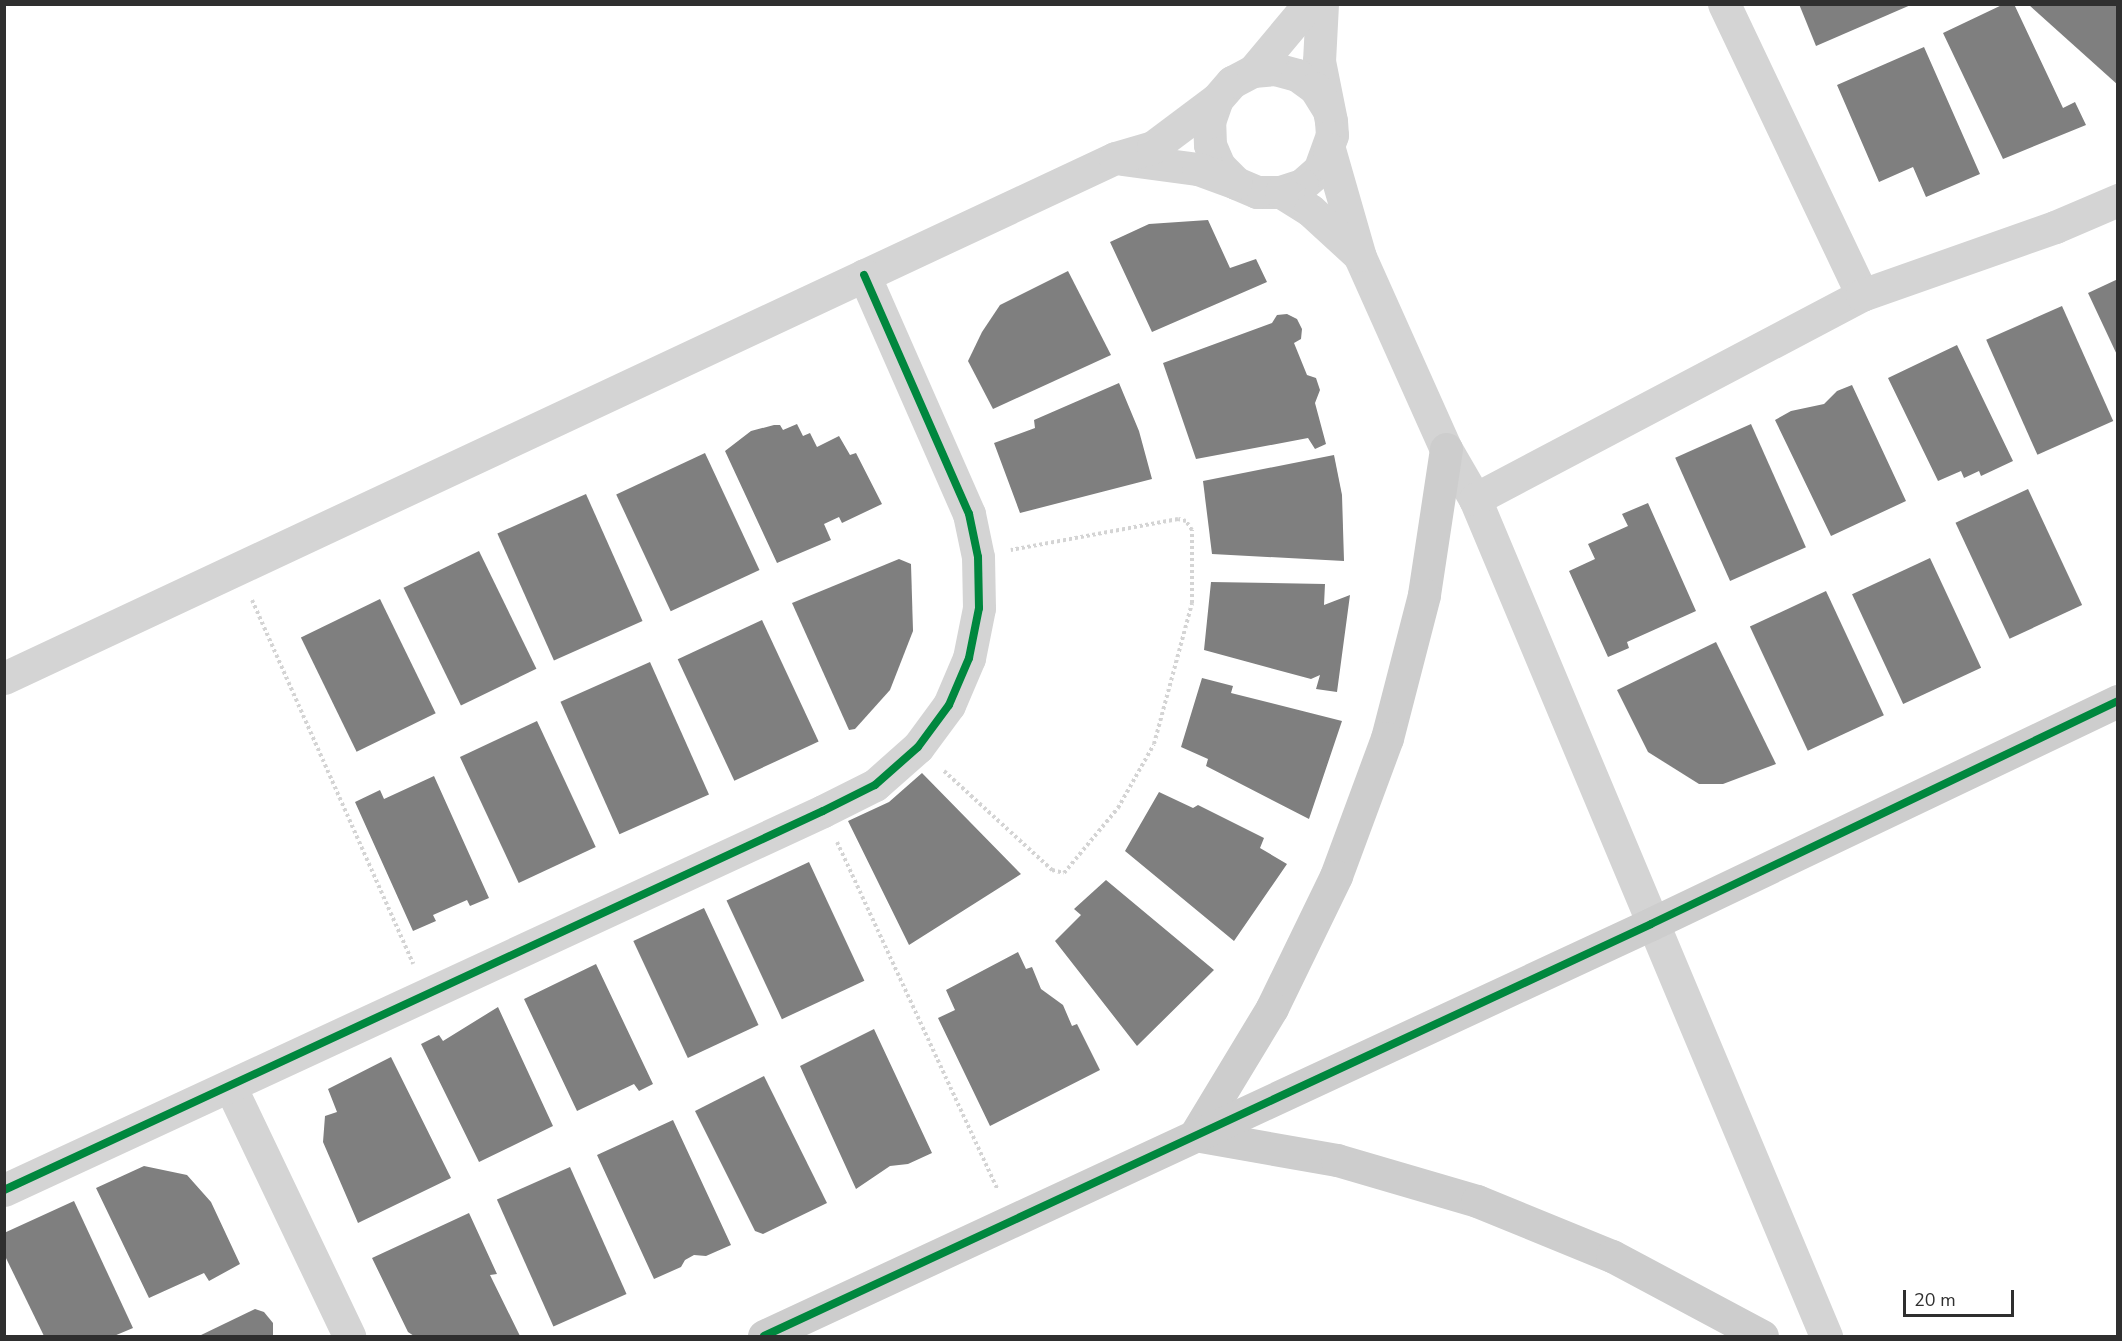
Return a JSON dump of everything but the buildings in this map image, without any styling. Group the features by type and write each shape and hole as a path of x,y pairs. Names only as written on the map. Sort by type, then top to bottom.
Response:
{"street":[{"path":"1253,71 1309,4"},
{"path":"1115,158 1198,169 1257,192 1281,192 1302,185 1319,170 1329,149 1332,135 1319,61 1322,4"},
{"path":"1724,4 1862,295"},
{"path":"4,678 1115,158 1152,147 1217,99 1232,82 1253,71 1275,69 1297,75 1315,88 1328,107"},
{"path":"1217,99 1209,122 1210,145 1219,166 1236,183"},
{"path":"1329,149 1360,257 1446,449 1475,499 1651,924 1826,1336"},
{"path":"1281,192 1310,210 1360,257"},
{"path":"1475,499 1862,295 2055,228 2118,200"},
{"path":"4,1190 823,811 875,785 918,747 949,705 969,658 979,608 978,556 969,514 864,275"},
{"path":"1196,1136 1272,1008 1336,876 1387,738 1424,596 1446,449"},
{"path":"764,1336 1651,924 2118,701"},
{"path":"230,1086 349,1336"},
{"path":"1196,1136 1337,1160 1477,1201 1612,1256 1762,1336"}],"path":[{"path":"918,747 1052,870 1064,873 1118,808 1154,744 1192,603 1192,530 1186,521 1178,519 978,556"},
{"path":"238,569 426,995"},
{"path":"823,811 1011,1221"}],"cycle path":[{"path":"4,1190 823,811 875,785 918,747 949,705 969,658 979,608 978,557 969,514 864,275"},
{"path":"764,1336 1651,924 2118,701"}]}
